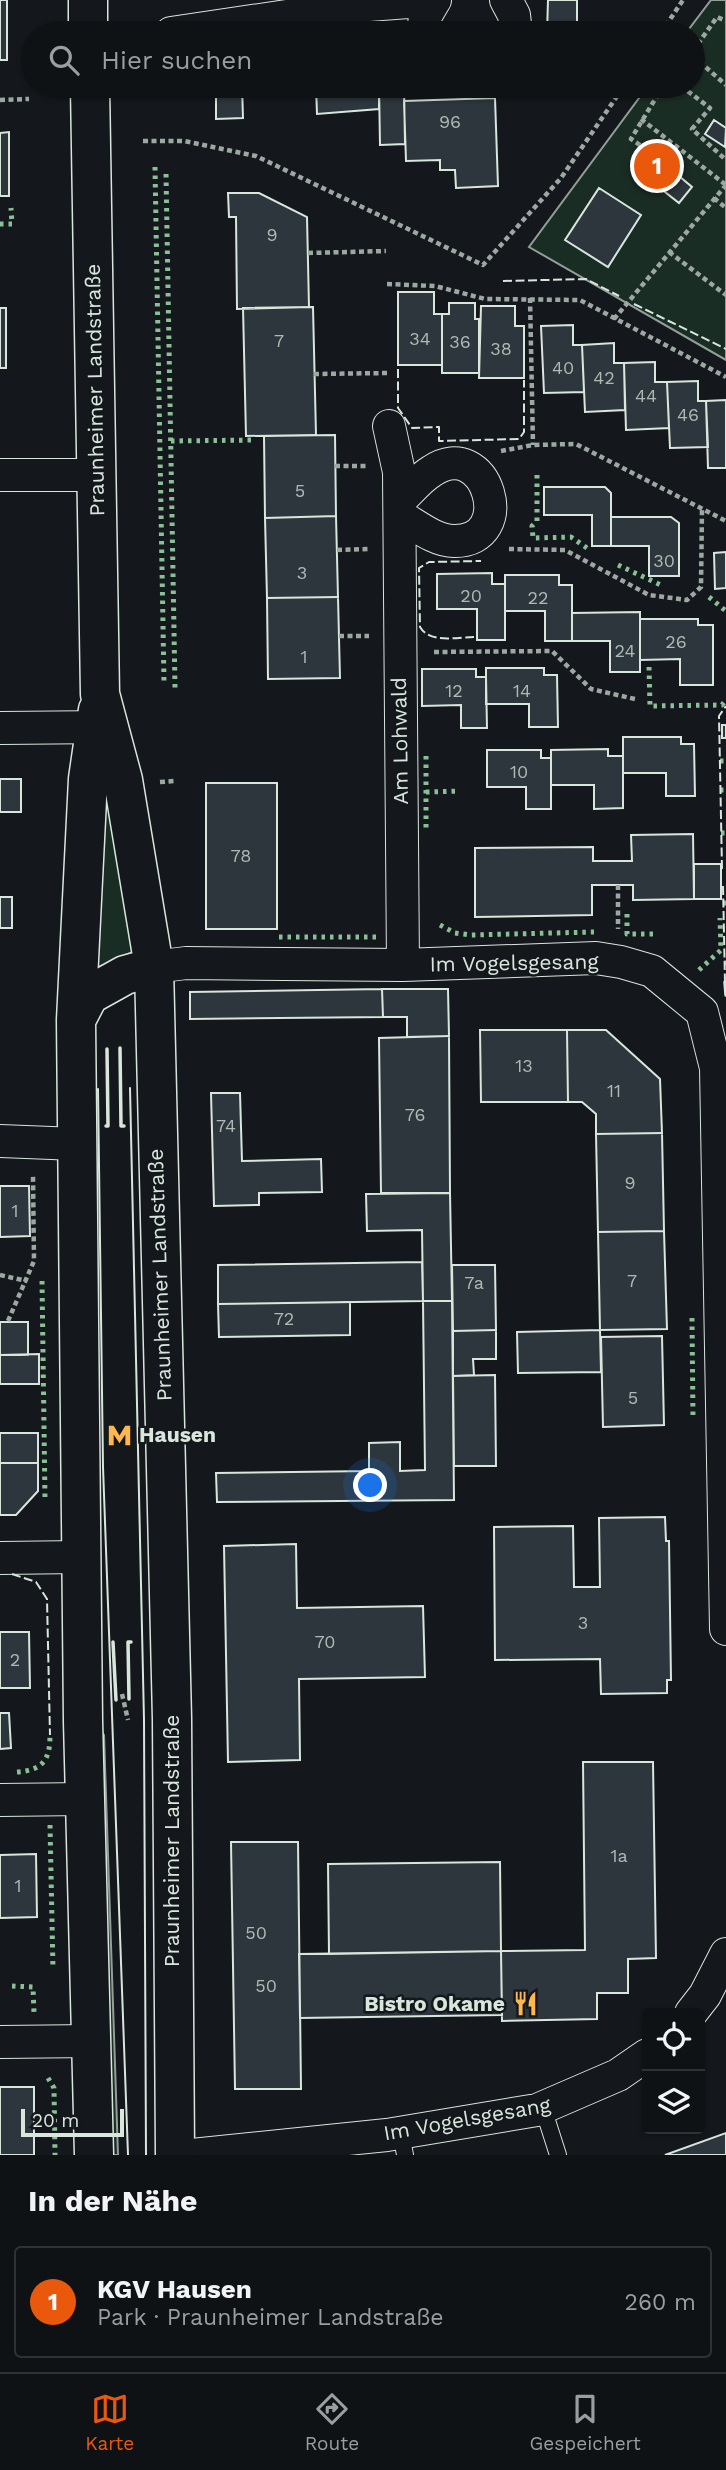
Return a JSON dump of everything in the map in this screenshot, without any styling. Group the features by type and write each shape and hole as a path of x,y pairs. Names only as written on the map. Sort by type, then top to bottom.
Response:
{"main road":[{"path":"88,0 89,21"},
{"name":"Praunheimer Landstraße","path":"90,98 101,716 88,779 76,1020 80,1557 94,2155"},
{"name":"Praunheimer Landstraße","path":"101,716 122,780 154,967 172,1719 175,2155"},
{"path":"76,1020 89,995 125,975 154,967"}],"street":[{"path":"253,21 355,6 435,0"},
{"path":"425,21 435,0"},
{"path":"506,0 515,21"},
{"name":"Am Lohwald","path":"388,426 399,472 398,652 403,965"},
{"path":"444,466 470,468 481,476 492,500 487,521 473,535 454,541 438,538 400,508 432,471 444,466"},
{"path":"0,475 96,475"},
{"path":"0,729 101,716"},
{"name":"Im Vogelsgesang","path":"154,967 186,963 403,965 608,960 652,971 702,1012 716,1068 726,1629"},
{"path":"0,1141 77,1144"},
{"path":"0,1558 80,1557"},
{"path":"0,1800 84,1799"},
{"path":"695,2008 705,1995 726,1954"},
{"path":"0,2042 92,2041"},
{"name":"Im Vogelsgesang","path":"192,2155 403,2144 542,2108 618,2075 642,2058"}],"lane":[{"path":"542,2108 558,2155"}],"path":[{"path":"668,21 683,0"},
{"path":"705,35 717,17 726,21"},
{"path":"705,65 726,85"},
{"path":"143,141 184,141 256,156 483,265 561,178 616,98"},
{"path":"655,98 631,139 666,163"},
{"path":"697,98 710,108 692,129 726,160"},
{"path":"0,100 29,99"},
{"path":"614,319 726,185 641,119"},
{"path":"714,198 726,208"},
{"path":"308,253 386,251"},
{"path":"668,252 726,295"},
{"path":"387,284 435,286 485,299 580,300 726,377"},
{"path":"530,298 533,445"},
{"path":"314,374 388,373"},
{"path":"470,468 489,453 533,445 576,444 591,449 726,521"},
{"path":"473,535 503,549 565,550 649,595 687,600 701,587 702,508"},
{"path":"398,652 552,651 591,689 635,699"},
{"path":"618,885 618,940"},
{"path":"8,1321 27,1281 35,1248 35,1175 24,1175"},
{"path":"0,1275 27,1281"},
{"path":"122,1700 128,1720"},
{"path":"120,1721 136,1720"}],"green space":[{"path":"711,0 726,0 726,360 529,247 639,98 705,98 705,21 695,21"},
{"path":"100,758 135,951 97,968"},
{"path":"101,1731 104,1735 118,2155 108,2155"}],"building":[{"path":"0,0 7,0 7,60 0,60"},
{"path":"548,0 577,0 577,21 547,21"},
{"path":"216,98 242,98 243,118 216,119"},
{"path":"316,98 379,98 379,109 317,114"},
{"path":"379,98 404,98 405,144 380,145"},
{"path":"495,98 498,186 456,188 455,170 440,170 440,160 406,161 404,101"},
{"path":"714,120 726,128 725,147 705,134"},
{"path":"9,132 9,196 0,196 0,133"},
{"path":"673,171 692,187 679,203 660,188"},
{"path":"599,188 641,215 608,267 565,240"},
{"path":"228,193 259,193 307,217 309,307 237,309 236,217 229,217"},
{"path":"398,292 434,292 434,314 442,314 442,365 398,365"},
{"path":"449,303 475,303 475,319 479,319 479,373 442,373 442,314 449,314"},
{"path":"481,306 515,306 515,326 524,326 524,378 479,378"},
{"path":"313,307 316,435 246,436 243,308"},
{"path":"0,308 6,308 6,368 0,368"},
{"path":"573,325 573,345 582,345 584,392 544,393 541,326"},
{"path":"614,343 614,363 624,363 625,410 585,412 582,345"},
{"path":"655,362 655,382 667,382 669,428 626,430 624,363"},
{"path":"698,381 698,401 706,401 708,447 670,448 667,382"},
{"path":"726,400 726,468 708,468 706,401"},
{"path":"335,435 336,516 265,518 264,436"},
{"path":"544,487 605,487 611,493 611,546 592,546 592,515 544,515"},
{"path":"336,516 338,597 267,598 265,518"},
{"path":"611,517 671,517 679,523 679,576 649,576 649,546 611,546"},
{"path":"726,552 726,588 715,589 714,553"},
{"path":"492,573 492,584 505,584 505,640 477,640 477,609 437,609 437,574"},
{"path":"505,575 559,575 559,585 572,585 572,641 545,641 545,611 505,611"},
{"path":"338,597 340,678 268,679 267,598"},
{"path":"640,612 640,672 610,672 610,641 572,641 572,613"},
{"path":"640,619 698,619 698,625 713,625 713,685 680,685 680,659 640,660"},
{"path":"486,668 544,668 544,675 557,675 558,727 529,727 529,704 486,704"},
{"path":"422,669 476,669 476,677 486,677 487,728 461,728 461,705 422,706"},
{"path":"722,725 726,725 726,738 722,738"},
{"path":"623,737 681,737 681,744 694,744 695,796 666,796 666,773 623,773"},
{"path":"608,749 608,756 623,756 623,808 594,809 594,785 551,785 551,750"},
{"path":"487,750 541,750 541,758 551,758 551,809 526,809 526,787 487,787"},
{"path":"0,779 21,779 21,812 0,812"},
{"path":"206,783 277,783 277,929 206,929"},
{"path":"693,834 694,899 633,900 633,885 592,885 592,915 475,917 475,848 593,847 593,861 632,861 631,835"},
{"path":"694,864 721,864 721,899 694,899"},
{"path":"0,897 12,897 12,928 0,928"},
{"path":"382,989 383,1017 190,1019 190,992"},
{"path":"382,989 448,989 449,1036 407,1037 407,1017 383,1017"},
{"path":"480,1030 567,1030 568,1102 481,1102"},
{"path":"567,1030 606,1030 660,1079 662,1133 596,1134 596,1114 582,1102 568,1102"},
{"path":"449,1036 450,1193 381,1193 379,1038"},
{"path":"211,1093 240,1093 242,1161 321,1159 322,1192 259,1193 259,1205 214,1206"},
{"path":"662,1133 664,1231 598,1232 596,1134"},
{"path":"0,1186 29,1186 30,1236 0,1237"},
{"path":"450,1193 452,1301 423,1301 422,1230 367,1231 366,1194"},
{"path":"664,1231 667,1329 600,1330 598,1232"},
{"path":"422,1262 423,1301 218,1304 218,1265"},
{"path":"452,1265 495,1265 496,1330 453,1331"},
{"path":"423,1301 452,1301 454,1500 217,1502 216,1473 369,1471 369,1443 400,1442 400,1471 425,1470"},
{"path":"350,1302 350,1335 219,1337 218,1304"},
{"path":"0,1322 28,1322 28,1355 0,1355"},
{"path":"496,1330 496,1359 473,1359 474,1375 453,1376 453,1331"},
{"path":"600,1330 601,1372 518,1373 517,1332"},
{"path":"662,1336 664,1425 603,1427 601,1337"},
{"path":"39,1354 39,1384 0,1384 0,1355"},
{"path":"495,1375 496,1466 454,1466 453,1376"},
{"path":"0,1433 38,1433 38,1463 0,1463"},
{"path":"0,1463 38,1463 38,1491 16,1515 0,1515"},
{"path":"665,1517 666,1541 669,1541 671,1680 667,1680 667,1693 601,1694 600,1659 495,1660 494,1527 573,1526 574,1587 600,1587 599,1518"},
{"path":"296,1544 297,1608 423,1606 425,1677 299,1679 300,1760 228,1762 224,1546"},
{"path":"0,1632 29,1632 30,1688 0,1688"},
{"path":"0,1713 9,1713 11,1748 0,1749"},
{"path":"583,1762 653,1762 656,1958 628,1959 628,1993 597,1993 597,2019 502,2021 501,1951 585,1950"},
{"path":"231,1842 298,1842 301,2089 235,2089"},
{"path":"36,1854 37,1917 0,1918 0,1855"},
{"path":"500,1862 501,1951 329,1954 328,1864"},
{"path":"501,1951 502,2015 300,2018 299,1954"},
{"path":"0,2087 34,2087 34,2155 0,2155"},
{"path":"726,2133 726,2155 665,2155"}],"tram line":[{"path":"130,1088 144,1720 146,2155"},
{"path":"98,1089 103,1467 128,2155"}],"hedge":[{"path":"155,167 164,682"},
{"path":"166,174 175,688"},
{"path":"0,224 12,224 11,208"},
{"path":"171,441 255,440"},
{"path":"537,475 537,521 532,526 533,538 571,537 590,550"},
{"path":"618,565 663,586"},
{"path":"709,597 726,611"},
{"path":"649,667 650,706 722,705 726,700"},
{"path":"426,756 426,830"},
{"path":"720,761 726,761"},
{"path":"720,790 726,790"},
{"path":"426,792 460,791"},
{"path":"721,833 726,833"},
{"path":"627,914 627,934 653,934"},
{"path":"699,970 721,950 720,918"},
{"path":"440,925 455,933 471,935 594,932"},
{"path":"279,937 380,937"},
{"path":"42,1281 45,1500"},
{"path":"692,1318 693,1420"},
{"path":"17,1772 33,1769 43,1762 50,1735"},
{"path":"50,1825 53,1969"},
{"path":"12,1986 33,1987 34,2013"},
{"path":"48,2078 54,2088 55,2155"}],"fence":[{"path":"503,281 586,279 619,296"},
{"path":"634,304 726,349"},
{"path":"398,369 398,408 412,428 439,427 439,441 519,439 524,432 524,380"},
{"path":"474,637 437,638 430,636 420,627 419,568 429,562 481,561"},
{"path":"722,869 719,716 726,706"},
{"path":"723,886 725,982"},
{"path":"12,1574 36,1582 47,1599 50,1735"}],"wall":[{"path":"725,982 726,995"},
{"path":"120,1048 121,1126 124,1126"},
{"path":"106,1126 107,1049"},
{"path":"113,1642 116,1700"},
{"path":"129,1699 128,1642 131,1642"}],"place":[{"name":"KGV Hausen","path":"657,166"},
{"name":"Hausen","path":"119,1435"},
{"name":"Bistro Okame","path":"525,2004"}]}
